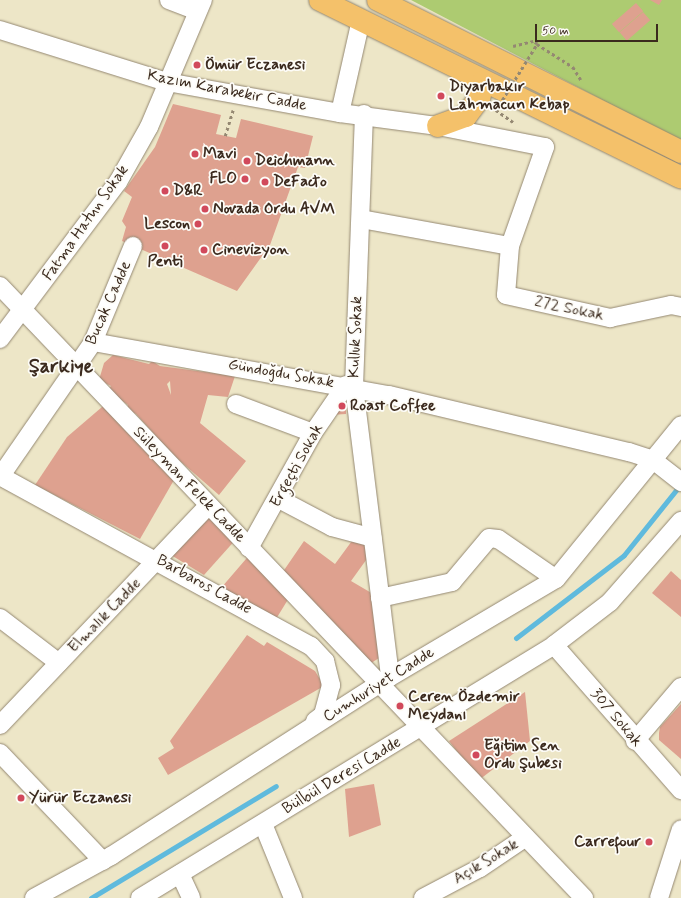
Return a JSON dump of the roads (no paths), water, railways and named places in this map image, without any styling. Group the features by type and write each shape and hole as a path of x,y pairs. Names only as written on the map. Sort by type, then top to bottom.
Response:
{"highway":[{"path":"320,0 681,178"},
{"path":"378,0 681,152"},
{"path":"438,126 466,116 479,99 483,81"}],"street":[{"name":"Fatma Hatun Sokak","path":"0,340 24,311 118,182 149,127 200,5 169,0"},
{"path":"340,113 361,20"},
{"name":"Kazım Karabekir Cadde","path":"0,30 167,82 340,113 364,114 438,126 545,147"},
{"name":"Kulluk Sokak","path":"364,114 360,219 350,386 373,538 380,598 384,680"},
{"name":"272 Sokak","path":"545,147 510,246 506,295 610,318 671,305 681,307"},
{"path":"360,219 510,246"},
{"name":"Bucak Cadde","path":"0,476 93,342 133,246"},
{"name":"Süleyman Felek Cadde","path":"0,286 208,506 384,680 422,727 584,898"},
{"name":"Gündoğdu Sokak","path":"93,342 350,386 653,460"},
{"name":"Ergeçti Sokak","path":"249,548 279,499 313,433 350,386"},
{"path":"236,404 313,433"},
{"name":"Cumhuriyet Cadde","path":"34,898 103,861 384,680 556,578 681,425"},
{"path":"653,460 681,482"},
{"name":"Barbaros Cadde","path":"0,476 158,560 284,629 311,646 325,661 330,672 329,699 323,714 300,735"},
{"path":"279,499 332,527 373,538"},
{"name":"Elmalık Cadde","path":"0,725 60,664 208,506"},
{"name":"Bülbül Deresi Cadde","path":"140,898 422,727 554,644 610,602 681,521"},
{"path":"380,598 452,582 489,538 498,539 556,578"},
{"path":"0,618 60,664"},
{"name":"307 Sokak","path":"554,644 635,741 681,790"},
{"path":"635,741 681,687"},
{"path":"0,753 103,861"},
{"path":"263,824 293,898"},
{"path":"659,898 681,829"},
{"name":"Açık Sokak","path":"423,898 480,868 526,837"},
{"path":"180,874 191,898"}],"waterway":[{"path":"516,638 624,555 680,485"},
{"path":"91,898 276,786"}],"place":[{"name":"Ömür Eczanesi","path":"197,65"},
{"name":"Diyarbakır Lahmacun Kebap","path":"441,96"},
{"name":"Mavi","path":"195,154"},
{"name":"Deichmann","path":"247,161"},
{"name":"FLO","path":"245,179"},
{"name":"DeFacto","path":"265,182"},
{"name":"D&R","path":"165,191"},
{"name":"Novada Ordu AVM","path":"205,209"},
{"name":"Lescon","path":"198,224"},
{"name":"Penti","path":"165,246"},
{"name":"Cinevizyon","path":"204,250"},
{"name":"Roast Coffee","path":"342,406"},
{"name":"Ceren Özdemir Meydanı","path":"400,706"},
{"name":"Eğitim Sen Ordu Şubesi","path":"476,755"},
{"name":"Yürür Eczanesi","path":"21,798"},
{"name":"Carrefour","path":"649,842"}],"district":[{"name":"Şarkiye","path":"61,366"}]}
